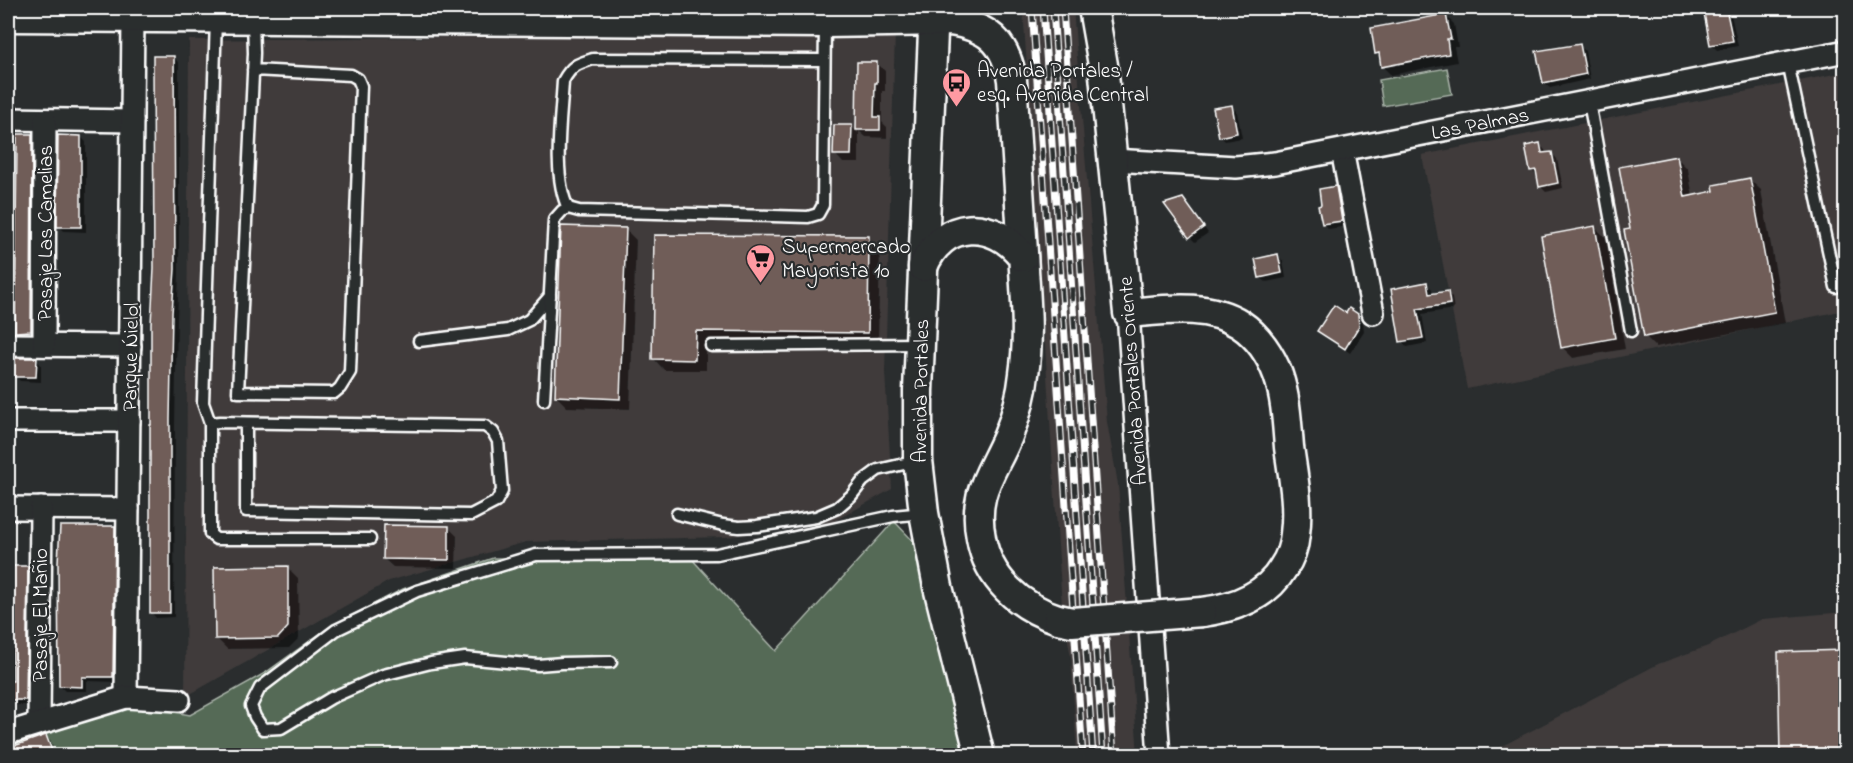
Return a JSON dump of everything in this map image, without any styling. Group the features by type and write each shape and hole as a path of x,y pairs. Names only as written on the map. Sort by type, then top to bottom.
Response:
{"main road":[{"name":"Avenida Portales Oriente","path":"1093,8 1103,65 1128,313"},
{"path":"8,17 825,23 933,14 984,31 999,45 1008,62 1012,80 1028,332 1020,399 1009,434 981,495 979,526 986,556 1002,584 1030,608 1044,615 1072,622 1202,612 1235,605 1257,595 1276,579 1291,552 1296,522 1296,500 1282,389 1273,363 1260,343 1240,325 1214,313 1185,310 1128,313"},
{"name":"Avenida Portales","path":"933,14 920,344 918,460 924,513 941,598 980,756"},
{"path":"923,267 932,249 939,242 965,230 997,234 1007,240 1023,258"}],"street":[{"name":"Parque Ńielol","path":"126,697 133,18"},
{"name":"Las Palmas","path":"1112,160 1236,167 1275,163 1845,51"},
{"path":"8,119 132,121"},
{"name":"Pasaje Las Camelias","path":"44,345 45,120"},
{"path":"1342,150 1373,313"},
{"name":"Avenida Portales Oriente","path":"1128,313 1159,756"},
{"path":"8,345 130,346"},
{"path":"8,421 129,421"},
{"path":"8,508 128,509"},
{"name":"Pasaje El Mañio","path":"39,722 41,508"},
{"path":"8,733 126,697 179,700"}],"lane":[{"path":"216,19 203,403 210,423 210,534 216,539 370,539"},
{"path":"253,19 253,70 238,392 334,393 350,372 361,86 358,79 351,75 253,70"},
{"path":"544,400 554,220 562,211 568,208 579,211 808,217 818,213 823,205 825,23"},
{"path":"568,208 558,175 563,81 569,70 577,64 593,59 823,60"},
{"path":"1788,63 1836,287"},
{"path":"1589,102 1631,331"},
{"path":"419,341 508,330 529,320 550,296"},
{"path":"711,346 920,344"},
{"path":"210,423 246,423 485,426 493,432 498,441 502,491 496,502 471,515 246,511 246,423"},
{"path":"677,514 739,527 816,517 837,508 851,496 862,481 878,470 918,460"},
{"path":"610,662 538,665 465,658 431,663 383,675 331,698 281,728 263,729 251,706 260,688 336,630 417,591 536,555 717,554 893,516 924,513"}],"shaded area":[{"path":"1023,8 1073,8 1107,422 1118,484 1138,755 1077,755 1071,658 1062,606"},
{"path":"895,32 885,372 892,489 833,522 726,537 526,542 389,581 185,697 189,40"},
{"path":"1845,72 1845,310 1467,389 1422,155"},
{"path":"1845,612 1845,755 1483,756 1658,664 1708,646 1762,619"}],"green space":[{"path":"1447,68 1452,94 1383,106 1379,80"},
{"path":"894,521 915,543 965,755 8,756 8,742 136,705 190,715 265,673 328,628 403,589 493,558 690,557 776,651"}],"building":[{"path":"1703,8 1726,8 1733,41 1710,45"},
{"path":"1446,14 1451,39 1447,39 1449,54 1381,67 1379,53 1375,54 1371,28"},
{"path":"1580,44 1586,74 1543,83 1536,51"},
{"path":"153,56 174,56 175,269 170,419 170,613 150,613 151,324 154,269"},
{"path":"857,62 877,62 874,117 880,117 880,130 856,130"},
{"path":"1232,105 1237,133 1219,137 1213,108"},
{"path":"834,125 852,125 851,155 833,155"},
{"path":"17,134 32,134 31,331 15,332"},
{"path":"58,135 81,136 81,227 57,227"},
{"path":"1540,143 1542,153 1552,152 1558,183 1539,187 1536,170 1530,171 1525,146"},
{"path":"1677,156 1685,197 1714,191 1713,185 1750,178 1775,312 1644,337 1624,230 1630,229 1619,167"},
{"path":"1336,186 1342,221 1322,224 1318,206 1321,205 1319,189"},
{"path":"1183,198 1204,227 1189,238 1164,204"},
{"path":"561,226 626,228 620,399 555,396"},
{"path":"1595,226 1615,338 1561,348 1541,236"},
{"name":"Supermercado Mayorista 10","path":"654,235 869,236 868,333 696,331 695,360 652,359"},
{"path":"1278,254 1282,273 1259,278 1255,259"},
{"path":"1427,282 1429,294 1448,291 1450,304 1417,309 1423,338 1400,342 1391,289"},
{"path":"1334,305 1346,313 1349,308 1358,314 1359,326 1345,349 1317,331"},
{"path":"14,358 37,358 36,377 14,377"},
{"path":"384,525 449,526 449,560 383,559"},
{"path":"60,526 115,526 113,677 82,677 82,687 59,686"},
{"path":"12,566 28,566 26,700 10,700 10,681 13,681"},
{"path":"288,566 288,627 278,638 215,639 214,567"},
{"path":"1845,650 1845,756 1780,756 1778,652"},
{"path":"46,735 54,756 8,756 8,748"}],"railway":[{"path":"1032,8 1083,756"},
{"path":"1043,8 1093,756"},
{"path":"1053,8 1103,756"},
{"path":"1063,8 1114,756"}],"place":[{"name":"Avenida Portales / esq. Avenida Central","path":"956,108"},
{"name":"Supermercado Mayorista 10","path":"761,284"}]}
